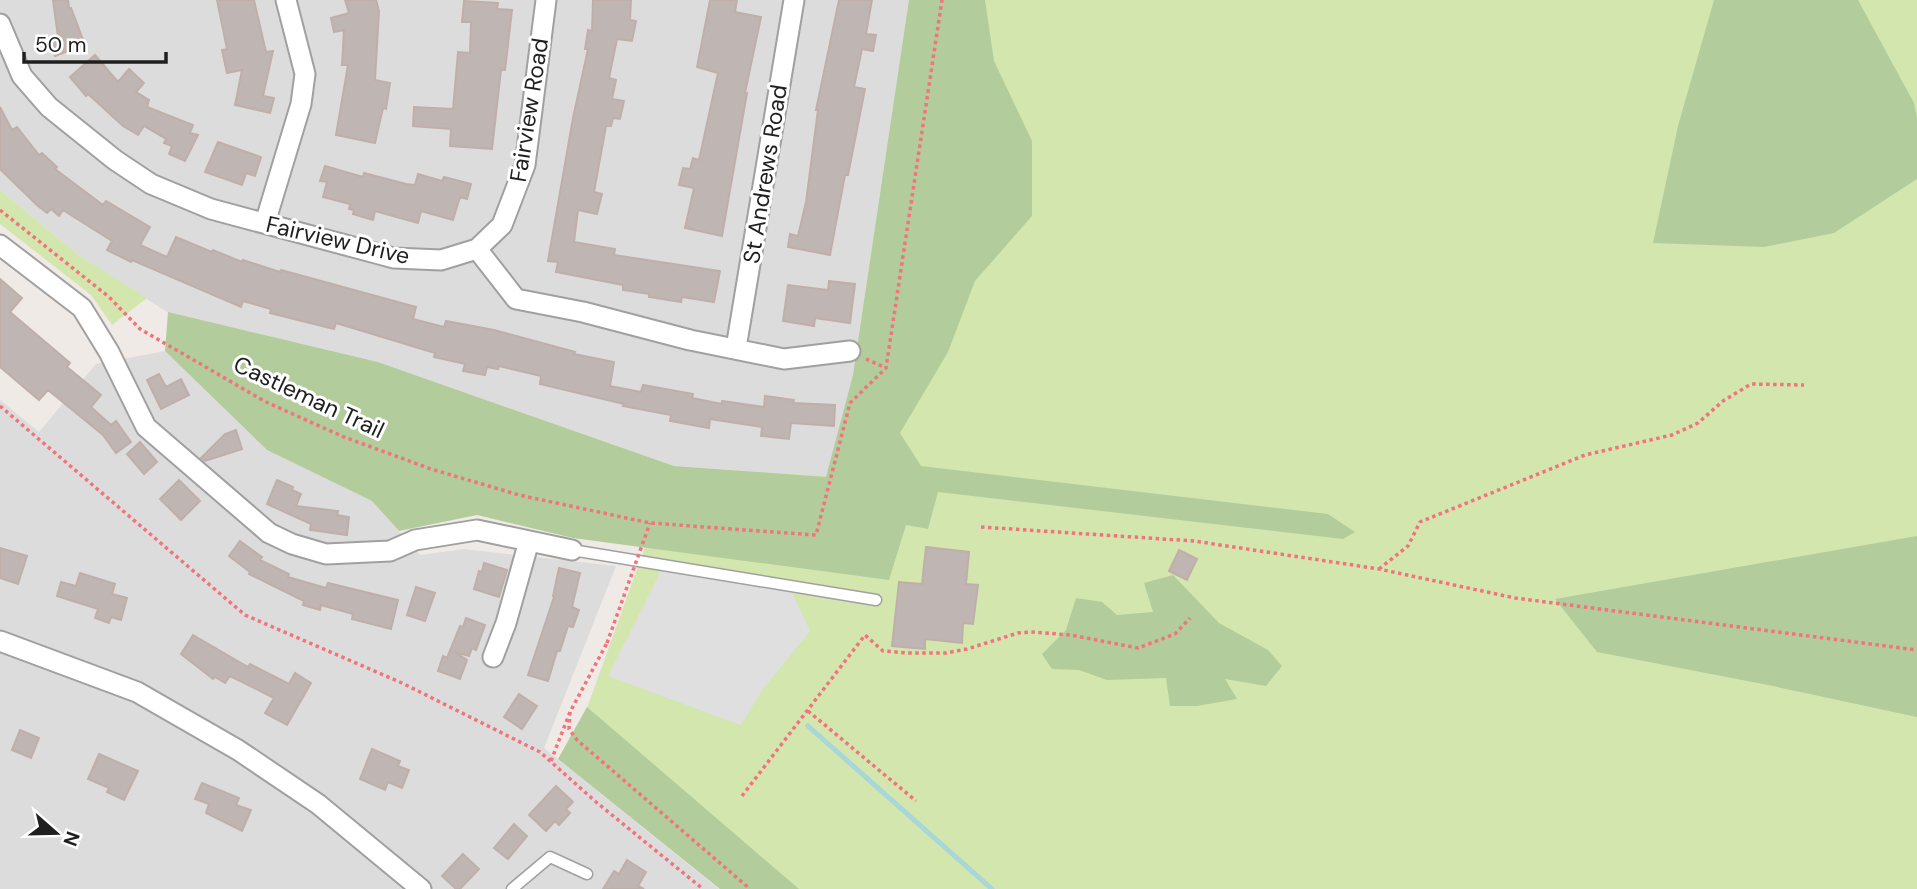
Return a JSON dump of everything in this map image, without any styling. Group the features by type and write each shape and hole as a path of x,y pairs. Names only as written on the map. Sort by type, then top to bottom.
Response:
{"street":[{"path":"265,223 301,104 305,74 286,0"},
{"name":"Fairview Road","path":"477,249 502,225 525,165 546,0"},
{"name":"St Andrews Road","path":"736,348 794,0"},
{"name":"Fairview Drive","path":"0,24 22,76 49,107 115,160 151,184 211,209 394,258 441,260 477,249"},
{"path":"0,245 82,308 109,352 146,427 269,533 292,544 326,554 390,551 415,540 477,530 572,550"},
{"path":"477,249 516,299 784,359 850,351"},
{"path":"494,657 529,541"},
{"path":"0,641 137,692 238,750 318,804 421,889"}],"lane":[{"path":"572,550 876,600"},
{"path":"512,889 550,857 587,874"}],"path":[{"name":"Castleman Trail","path":"0,210 109,297 140,329 266,402 344,438 431,469 519,495 650,523 607,643 570,712"},
{"path":"1379,569 1408,546 1420,522 1585,455 1672,435 1698,423 1723,401 1751,384 1804,385"},
{"path":"0,406 245,615 402,683 540,752 596,802 703,889"},
{"path":"981,527 1194,541 1379,569 1515,598 1917,650"},
{"path":"742,796 864,635 883,651 918,653 946,653 1018,633 1031,632 1071,635 1138,648 1175,634 1190,618"},
{"path":"808,711 916,800"},
{"path":"551,761 570,712"},
{"path":"570,712 569,729 577,740 750,889"}],"shaded area":[{"path":"0,0 909,0 853,375 827,477 674,466 378,362 167,312 80,256 0,190"},
{"path":"165,351 267,450 372,501 420,555 464,549 616,566 544,748 719,889 0,889 0,400 39,432 96,364"},
{"path":"664,565 791,591 810,631 763,689 741,725 608,676"}],"green space":[{"path":"909,0 1917,0 1917,889 781,889 579,730 674,467 827,476 853,375"},
{"path":"909,0 985,0 994,61 1032,141 1032,216 975,281 948,352 900,433 921,466 1328,514 1355,532 1343,539 938,492 928,529 906,525 889,580 573,538 477,515 399,531 372,501 267,450 165,351 168,312 378,362 674,466 826,477 853,375"},
{"path":"1714,0 1858,0 1914,103 1917,118 1917,179 1834,233 1764,247 1653,243 1678,126"},
{"path":"0,190 80,256 147,298 112,325 91,295 0,224"},
{"path":"1917,536 1917,717 1597,652 1555,599"},
{"path":"1173,575 1219,623 1268,650 1282,666 1266,686 1225,679 1237,699 1197,706 1170,706 1166,678 1107,680 1079,670 1052,669 1042,654 1066,630 1076,598 1102,602 1117,615 1153,612 1144,583"},
{"path":"587,707 799,889 720,889 558,759"}],"building":[{"path":"53,0 68,0 85,45 55,56 49,41 58,37"},
{"path":"217,0 254,0 266,52 273,51 263,96 274,98 270,113 235,105 242,70 227,73 222,50 227,49"},
{"path":"345,0 376,0 379,11 375,80 390,83 386,109 383,108 375,143 336,135 348,65 342,65 344,30 334,32 331,18 349,13"},
{"path":"593,0 631,0 630,20 636,21 632,41 617,39 609,78 616,80 612,99 624,101 620,119 613,118 611,126 606,126 594,192 602,194 597,214 578,210 574,242 615,249 614,255 720,271 714,302 682,297 681,302 649,297 649,294 623,290 623,285 556,272 558,262 548,261 588,49 585,49 588,30 592,31"},
{"path":"710,0 737,0 735,12 761,17 745,93 722,236 685,228 694,188 679,185 683,168 690,169 693,158 699,160 718,73 697,67"},
{"path":"839,0 872,0 866,34 876,35 873,51 862,49 854,87 865,89 830,255 788,247 790,234 798,236 806,202 816,110"},
{"path":"464,1 498,3 497,9 512,10 505,70 501,70 492,149 450,146 451,129 413,126 414,107 453,109 458,52 470,53 471,22 462,22"},
{"path":"95,55 118,82 129,69 144,83 136,92 149,100 147,107 193,125 190,133 198,135 185,161 169,154 172,146 164,143 166,139 144,126 138,135 123,126 88,94 86,96 70,77"},
{"path":"0,107 12,130 17,127 39,155 42,153 57,167 55,169 103,205 106,201 150,227 140,245 167,257 176,237 242,262 243,260 416,307 413,319 444,327 446,321 494,330 575,352 574,354 614,362 610,386 641,392 643,385 693,394 692,398 722,404 722,401 764,407 765,396 794,400 793,403 835,405 834,426 791,423 789,439 761,436 762,427 710,419 709,428 670,421 671,415 623,406 624,404 540,384 541,376 499,366 498,369 487,367 485,375 463,371 465,364 434,357 435,353 336,323 334,329 270,313 271,309 243,301 241,307 132,260 131,262 107,250 112,241 63,210 59,216 51,209 47,213 38,206 0,169"},
{"path":"218,142 261,157 255,176 246,173 242,185 205,172"},
{"path":"325,166 363,177 364,173 406,184 415,185 418,174 442,181 444,177 471,184 467,199 460,197 453,220 421,211 418,223 375,211 373,220 353,214 354,210 349,209 350,204 323,197 327,182 320,181"},
{"path":"0,279 22,298 10,312 70,363 67,367 101,395 91,407 111,425 116,421 131,442 116,453 103,435 48,390 39,400 0,367"},
{"path":"829,281 855,284 850,323 815,318 814,326 783,321 788,285 828,290"},
{"path":"159,374 166,387 181,379 189,395 161,409 147,380"},
{"path":"236,430 242,449 205,461 201,458 225,434"},
{"path":"140,442 157,462 144,474 127,454"},
{"path":"179,480 200,501 181,520 160,499"},
{"path":"277,480 301,494 296,506 338,511 337,515 349,517 347,535 310,530 311,524 267,504"},
{"path":"240,541 262,557 260,560 289,574 288,577 326,588 328,583 398,600 391,629 352,619 353,614 321,605 320,610 303,605 304,601 249,574 250,572 229,556"},
{"path":"926,547 969,552 966,584 978,585 973,624 963,623 962,643 925,639 925,649 892,646 899,582 922,584"},
{"path":"0,548 27,556 18,584 0,578"},
{"path":"1179,550 1197,559 1187,580 1169,571"},
{"path":"484,563 507,570 499,597 474,589"},
{"path":"559,568 580,573 572,607 579,610 573,627 568,626 560,651 557,651 548,681 528,675 554,597"},
{"path":"80,573 115,584 112,594 127,598 121,620 111,617 109,623 95,618 98,609 57,596 61,582 76,586"},
{"path":"416,587 435,593 425,621 407,615"},
{"path":"466,618 485,625 476,650 472,648 469,656 455,652 467,660 460,679 438,671 443,656 447,658"},
{"path":"193,635 248,667 250,664 289,684 295,673 311,683 287,725 265,713 274,698 230,676 225,683 215,677 213,679 181,654"},
{"path":"519,694 537,706 522,729 504,717"},
{"path":"20,730 39,738 31,758 12,750"},
{"path":"372,749 400,761 398,766 409,770 402,788 388,782 385,790 360,779"},
{"path":"99,754 138,771 124,800 107,792 109,788 88,779"},
{"path":"202,783 239,798 236,805 251,810 242,831 206,813 209,804 195,799"},
{"path":"556,786 573,802 566,809 570,813 559,825 555,821 546,831 529,815"},
{"path":"514,824 527,836 508,859 494,848"},
{"path":"463,854 479,869 460,889 456,889 442,876"},
{"path":"627,860 646,872 638,886 644,889 603,889 614,871 619,874"}],"waterway":[{"path":"808,726 992,889"}]}
